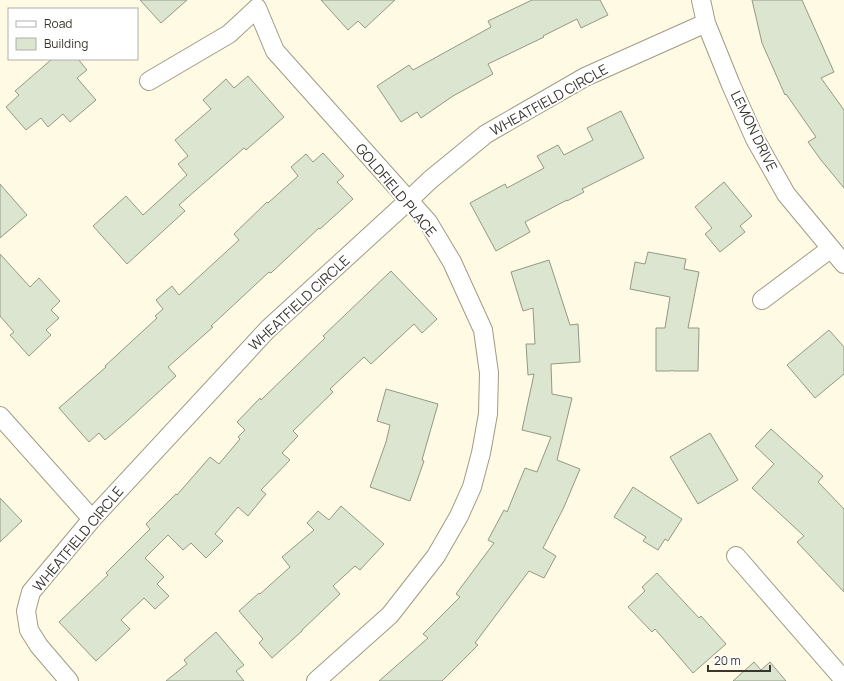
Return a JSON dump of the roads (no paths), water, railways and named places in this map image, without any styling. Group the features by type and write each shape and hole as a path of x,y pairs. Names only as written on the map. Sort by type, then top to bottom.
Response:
{"street":[{"name":"LEMON DRIVE","path":"701,0 706,23 755,139 786,194 830,249 844,264"},
{"name":"GOLDFIELD PLACE","path":"149,81 229,34 257,8 275,51 428,222 452,262 483,330 489,373 488,414 481,453 472,487 459,516 436,556 390,615 316,681"},
{"name":"WHEATFIELD CIRCLE","path":"69,681 39,646 29,630 26,611 31,592 92,519 268,329 430,180 486,134 586,77 706,23"},
{"path":"762,300 830,249"},
{"path":"0,416 92,519"},
{"path":"736,556 844,680"}]}
